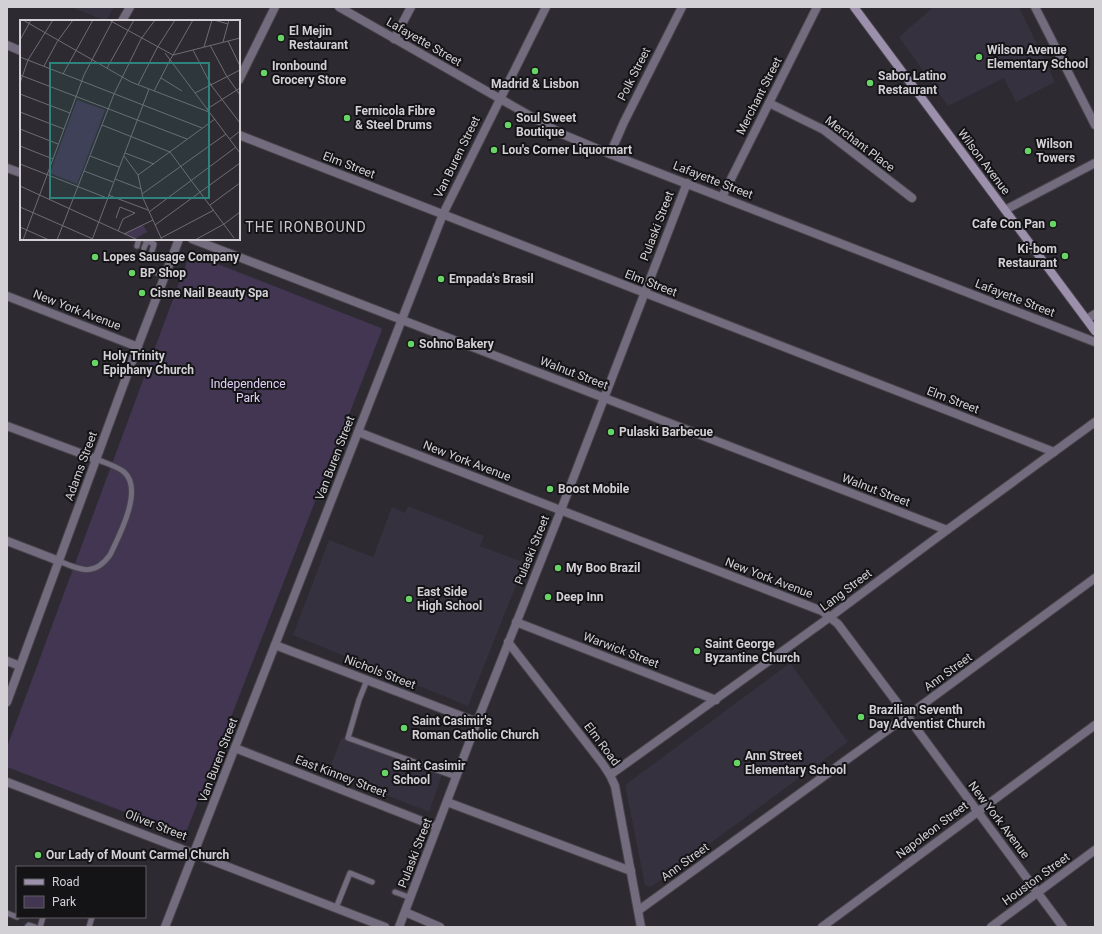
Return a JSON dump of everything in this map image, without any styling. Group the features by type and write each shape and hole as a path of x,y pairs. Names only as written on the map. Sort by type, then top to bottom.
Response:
{"main road":[{"name":"Wilson Avenue","path":"854,7 1095,331"}],"street":[{"path":"123,20 130,7"},
{"path":"240,78 275,7"},
{"name":"Lafayette Street","path":"339,7 562,134 1095,342"},
{"path":"394,39 411,7"},
{"name":"Van Buren Street","path":"166,927 443,214 499,98 546,7"},
{"name":"Polk Street","path":"610,154 624,122 682,7"},
{"name":"Merchant Street","path":"722,197 817,7"},
{"path":"1035,7 1095,125"},
{"path":"7,45 20,51"},
{"name":"Merchant Place","path":"769,102 824,130 912,198"},
{"name":"Elm Street","path":"240,135 1054,452"},
{"path":"1005,210 1095,163"},
{"path":"7,168 20,173"},
{"name":"Pulaski Street","path":"399,927 477,722 687,183"},
{"name":"Adams Street","path":"7,702 179,240"},
{"name":"Walnut Street","path":"195,240 947,530"},
{"name":"New York Avenue","path":"7,296 138,347"},
{"path":"1087,319 1095,314"},
{"name":"Lang Street","path":"610,775 716,700 1095,422"},
{"path":"7,426 96,459"},
{"name":"New York Avenue","path":"358,432 822,611 838,624 1063,927"},
{"path":"7,541 59,561"},
{"name":"Ann Street","path":"639,910 1095,578"},
{"name":"Warwick Street","path":"516,622 716,700"},
{"name":"Elm Road","path":"508,642 610,775 615,786 641,927"},
{"name":"Nichols Street","path":"276,646 477,722"},
{"path":"7,661 20,666"},
{"name":"Napoleon Street","path":"822,927 1095,725"},
{"name":"East Kinney Street","path":"235,748 437,827"},
{"name":"Oliver Street","path":"7,782 385,927"},
{"path":"447,802 631,871"},
{"name":"Houston Street","path":"991,927 1095,850"},
{"path":"405,912 440,927"}],"lane":[{"path":"137,246 144,240"},
{"path":"144,240 144,248"},
{"path":"144,240 154,244 152,251"},
{"path":"149,270 165,276"},
{"path":"59,561 82,570 94,569 100,566 110,555 130,506 132,486 125,472 96,459"},
{"path":"367,680 359,700 348,738 456,777"},
{"path":"336,908 350,873 372,882"},
{"path":"395,892 411,898"},
{"path":"27,927 29,925 35,927"}],"shaded area":[{"path":"71,7 114,7 107,20"},
{"name":"Wilson Avenue Elementary School","path":"936,7 1019,7 1055,82 1016,102 1004,78 948,106 899,37 931,9"},
{"name":"East Side High School","path":"408,506 484,536 480,546 525,563 468,706 293,635 329,540 373,557 392,507 405,513"},
{"name":"Ann Street Elementary School","path":"790,663 848,742 651,887 645,885 625,785"},
{"name":"Saint Casimir School","path":"342,737 442,775 429,812 328,772"}],"green space":[{"name":"Independence Park","path":"192,254 381,328 382,330 185,835 7,767 7,747 189,256"}],"place":[{"name":"El Mejin Restaurant","path":"281,38"},
{"name":"Wilson Avenue Elementary School","path":"979,57"},
{"name":"Madrid & Lisbon","path":"535,71"},
{"name":"Ironbound Grocery Store","path":"264,73"},
{"name":"Sabor Latino Restaurant","path":"870,83"},
{"name":"Fernicola Fibre & Steel Drums","path":"347,118"},
{"name":"Soul Sweet Boutique","path":"508,125"},
{"name":"Lou's Corner Liquormart","path":"494,150"},
{"name":"Wilson Towers","path":"1028,151"},
{"name":"Cafe Con Pan","path":"1053,224"},
{"name":"Ki-bom Restaurant","path":"1065,256"},
{"name":"Lopes Sausage Company","path":"95,257"},
{"name":"BP Shop","path":"132,273"},
{"name":"Empada's Brasil","path":"441,279"},
{"name":"Cisne Nail Beauty Spa","path":"142,293"},
{"name":"Sohno Bakery","path":"411,344"},
{"name":"Holy Trinity Epiphany Church","path":"95,363"},
{"name":"Pulaski Barbecue","path":"611,432"},
{"name":"Boost Mobile","path":"550,489"},
{"name":"My Boo Brazil","path":"558,568"},
{"name":"Deep Inn","path":"548,597"},
{"name":"East Side High School","path":"409,599"},
{"name":"Saint George Byzantine Church","path":"697,651"},
{"name":"Brazilian Seventh Day Adventist Church","path":"861,717"},
{"name":"Saint Casimir's Roman Catholic Church","path":"404,728"},
{"name":"Ann Street Elementary School","path":"737,763"},
{"name":"Saint Casimir School","path":"385,773"},
{"name":"Our Lady of Mount Carmel Church","path":"38,855"}],"district":[{"name":"THE IRONBOUND","path":"306,227"}]}
